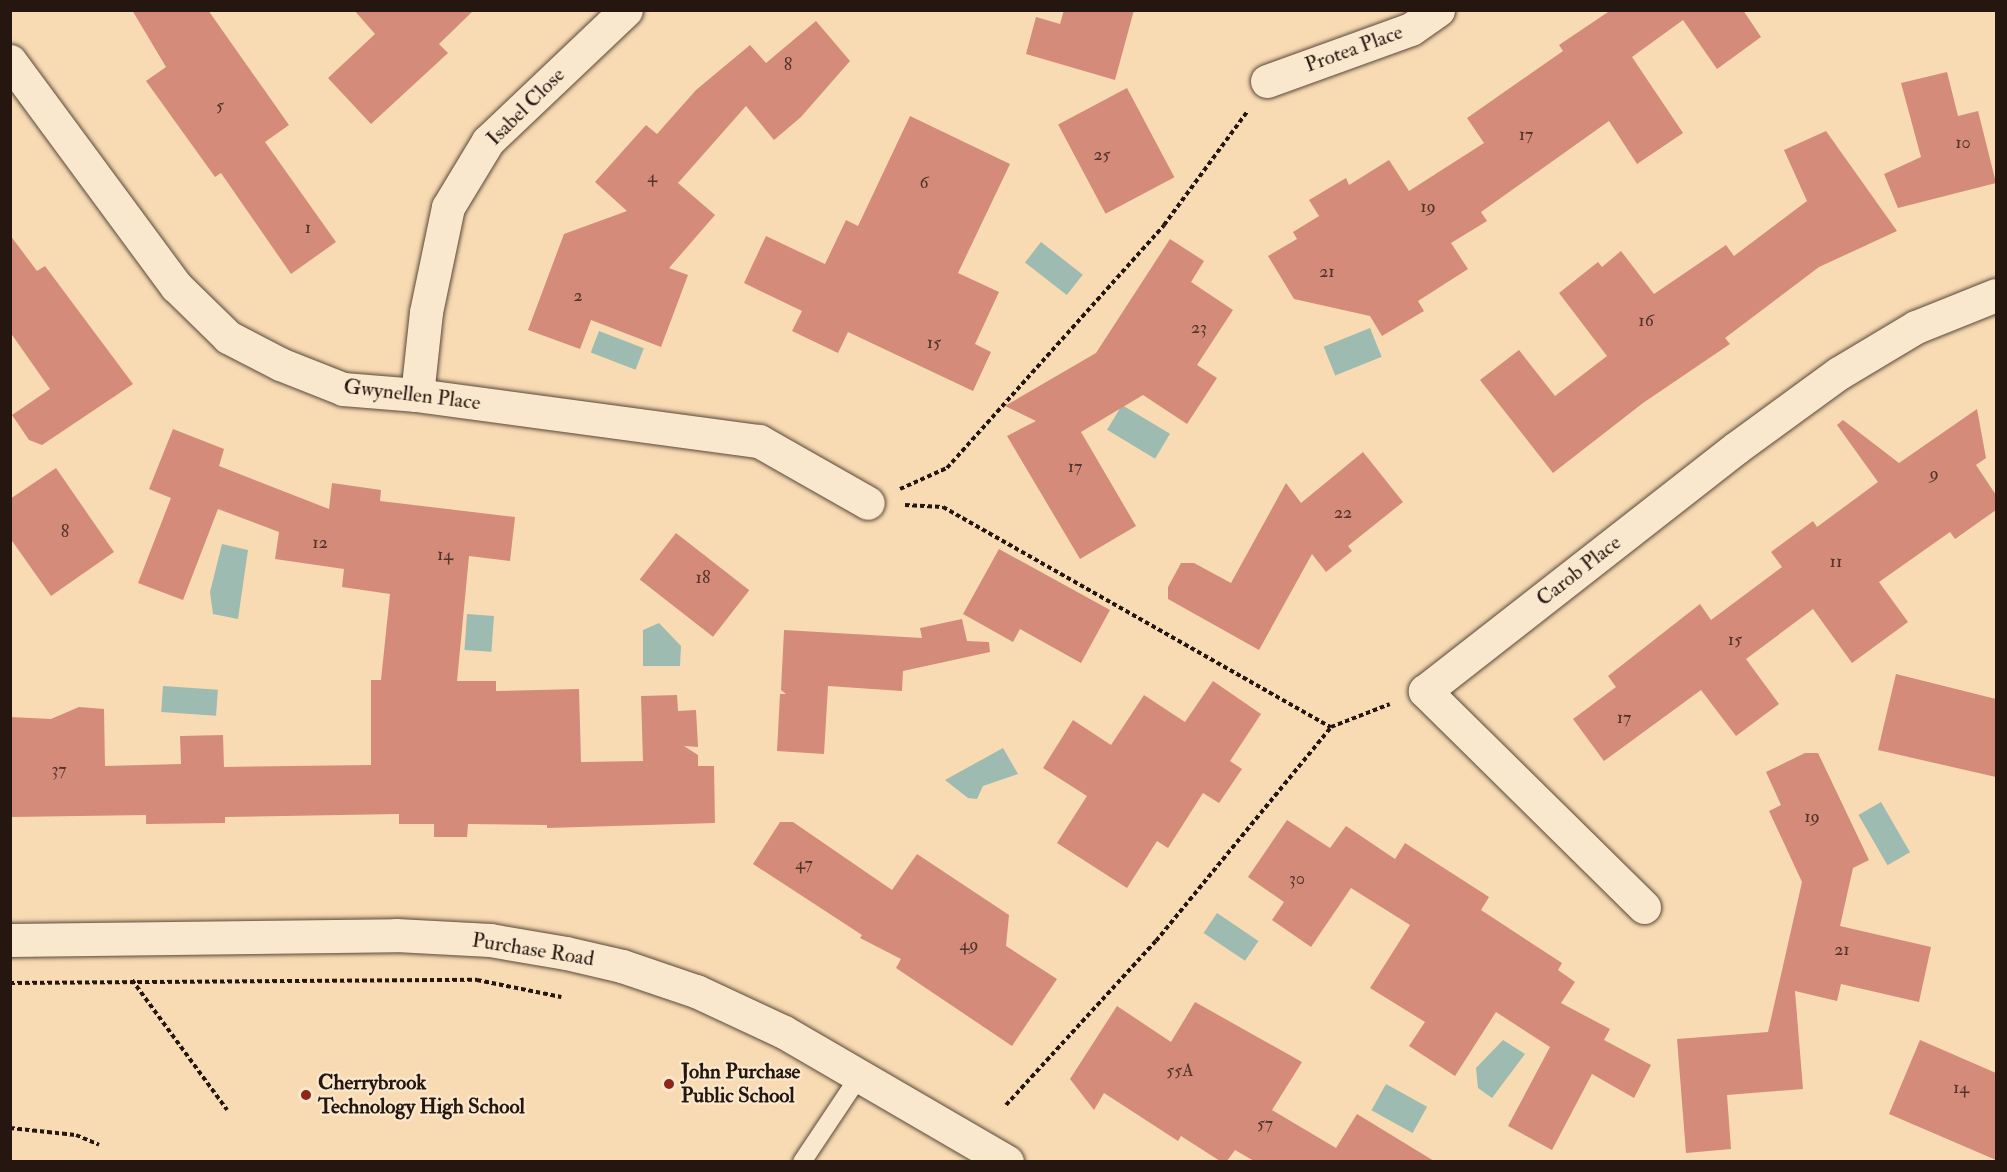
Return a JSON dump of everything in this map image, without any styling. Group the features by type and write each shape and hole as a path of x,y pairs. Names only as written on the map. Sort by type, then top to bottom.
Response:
{"street":[{"name":"Isabel Close","path":"417,395 426,312 448,207 488,141 626,10"},
{"name":"Protea Place","path":"1267,81 1411,29 1438,10"},
{"name":"Gwynellen Place","path":"10,61 176,286 228,337 280,364 343,389 417,395 759,441 868,503"},
{"name":"Carob Place","path":"1425,691 1736,448 1839,373 1916,327 1996,295"},
{"path":"1425,691 1644,907"},
{"name":"Purchase Road","path":"10,940 396,935 490,940 622,966 696,991 784,1032 1007,1161"}],"lane":[{"path":"802,1161 860,1075"}],"path":[{"path":"868,503 947,468 1164,225 1267,81"},
{"path":"868,503 943,507 1331,727"},
{"path":"1006,1105 1156,941 1331,727 1425,691"},
{"path":"10,983 132,979 477,980 561,997"},
{"path":"132,979 227,1110"},
{"path":"10,1128 76,1135 99,1145"}],"water":[{"path":"1041,242 1083,275 1067,295 1025,262"},
{"path":"1370,328 1382,357 1335,375 1324,347"},
{"path":"599,331 644,348 636,370 591,352"},
{"path":"1122,405 1170,434 1155,459 1107,430"},
{"path":"222,544 248,550 238,619 213,614 210,592"},
{"path":"467,614 494,616 491,652 464,650"},
{"path":"659,623 681,646 680,666 643,666 643,630"},
{"path":"163,686 218,690 216,716 161,712"},
{"path":"1003,748 1018,774 983,786 977,799 968,798 945,780"},
{"path":"1881,802 1910,852 1887,865 1858,815"},
{"path":"1217,913 1258,941 1245,961 1204,933"},
{"path":"1503,1040 1525,1054 1492,1098 1478,1088 1476,1068"},
{"path":"1386,1084 1427,1107 1413,1133 1371,1110"}],"building":[{"path":"132,10 208,10 289,125 265,142 336,242 291,274 221,173 215,177 146,81 166,67"},
{"path":"354,10 474,10 439,44 448,53 371,124 328,78 375,34"},
{"path":"1064,10 1134,10 1115,80 1026,54 1036,17 1060,24"},
{"path":"1611,10 1743,10 1761,37 1717,69 1683,20 1632,57 1683,133 1637,164 1609,121 1481,212 1487,221 1451,243 1468,269 1418,301 1424,311 1382,336 1370,316 1294,299 1268,256 1297,239 1293,232 1319,216 1309,200 1346,178 1349,185 1389,160 1409,191 1484,143 1467,118 1563,51 1559,45"},
{"path":"816,21 850,61 801,117 774,140 746,106 678,183 715,215 669,268 688,275 661,347 591,320 580,349 528,330 564,234 627,211 595,182 646,125 657,134 696,90 750,45 766,63"},
{"path":"1947,72 1958,116 1978,111 1996,183 1898,208 1884,174 1921,157 1901,83"},
{"path":"1127,88 1174,177 1106,214 1058,125"},
{"path":"910,116 1010,164 958,273 999,292 975,344 991,352 973,391 848,332 838,353 792,331 802,311 744,283 766,236 825,264 846,220 858,226"},
{"path":"1826,131 1897,231 1819,267 1725,338 1730,344 1643,403 1553,473 1480,380 1519,350 1555,396 1607,356 1559,293 1598,262 1602,267 1621,251 1654,294 1726,245 1734,256 1807,201 1784,150"},
{"path":"10,235 37,271 45,266 133,384 42,445 29,440 12,415 50,389 10,332"},
{"path":"1170,239 1204,261 1191,282 1233,310 1197,365 1217,378 1187,424 1143,395 1081,432 1136,526 1080,559 1007,436 1036,421 1005,406 1096,353"},
{"path":"1977,409 1986,458 1976,465 1996,495 1996,510 1955,539 1950,532 1879,582 1908,622 1852,663 1813,609 1746,659 1779,704 1736,736 1701,690 1604,761 1573,719 1616,687 1608,676 1700,604 1711,620 1782,567 1771,552 1813,521 1817,527 1878,482 1837,425 1843,420 1899,463"},
{"path":"173,429 224,449 219,466 329,509 332,483 381,490 380,501 515,517 510,561 469,556 457,681 496,681 496,691 579,689 581,762 643,761 641,696 677,695 678,711 696,710 698,747 684,746 698,755 698,766 714,766 715,823 547,828 547,825 468,824 467,837 434,837 434,824 399,824 399,814 225,817 225,823 146,824 146,815 12,817 10,717 51,719 79,707 104,709 105,766 181,764 180,736 223,735 224,767 371,765 371,680 381,680 390,594 342,587 344,569 275,559 279,532 218,509 183,600 138,583 171,498 149,489"},
{"path":"1363,452 1403,502 1348,546 1352,551 1326,572 1312,554 1259,650 1168,599 1168,587 1181,563 1194,563 1231,583 1286,483 1301,503"},
{"path":"56,468 114,552 51,596 10,538 10,499"},
{"path":"676,533 749,590 713,637 640,579"},
{"path":"999,549 1110,610 1081,663 1020,629 1013,642 963,614"},
{"path":"962,619 967,641 989,642 990,652 903,671 902,691 828,686 824,754 777,751 780,694 786,694 781,690 784,630 922,638 920,628"},
{"path":"1896,674 1996,699 1996,777 1878,750"},
{"path":"1213,681 1261,714 1230,761 1242,769 1219,803 1203,793 1168,848 1157,841 1127,888 1057,843 1087,796 1043,768 1073,720 1111,745 1144,695 1185,722"},
{"path":"1805,753 1818,753 1869,860 1853,868 1840,926 1931,947 1919,1002 1841,984 1837,1001 1795,991 1803,1089 1727,1095 1731,1149 1686,1153 1677,1039 1768,1032 1802,882 1769,811 1781,805 1766,772"},
{"path":"1287,820 1330,848 1346,826 1395,859 1405,843 1489,897 1481,910 1562,963 1558,970 1575,982 1561,1003 1610,1029 1604,1040 1651,1065 1634,1098 1592,1074 1552,1150 1508,1126 1550,1047 1496,1012 1455,1076 1409,1046 1425,1022 1370,988 1410,925 1351,888 1311,947 1272,920 1284,902 1248,877"},
{"path":"780,822 793,822 892,890 917,854 1009,915 1006,946 1057,979 1012,1046 896,968 901,959 860,938 862,935 753,864"},
{"path":"1195,1002 1302,1062 1272,1110 1336,1148 1357,1114 1434,1161 1254,1161 1235,1150 1227,1161 1220,1161 1181,1136 1178,1141 1104,1093 1094,1110 1070,1079 1117,1006 1171,1042"},
{"path":"1920,1040 1996,1073 1996,1160 1889,1114"}],"place":[{"name":"John Purchase Public School","path":"669,1084"},
{"name":"Cherrybrook Technology High School","path":"306,1095"}]}
